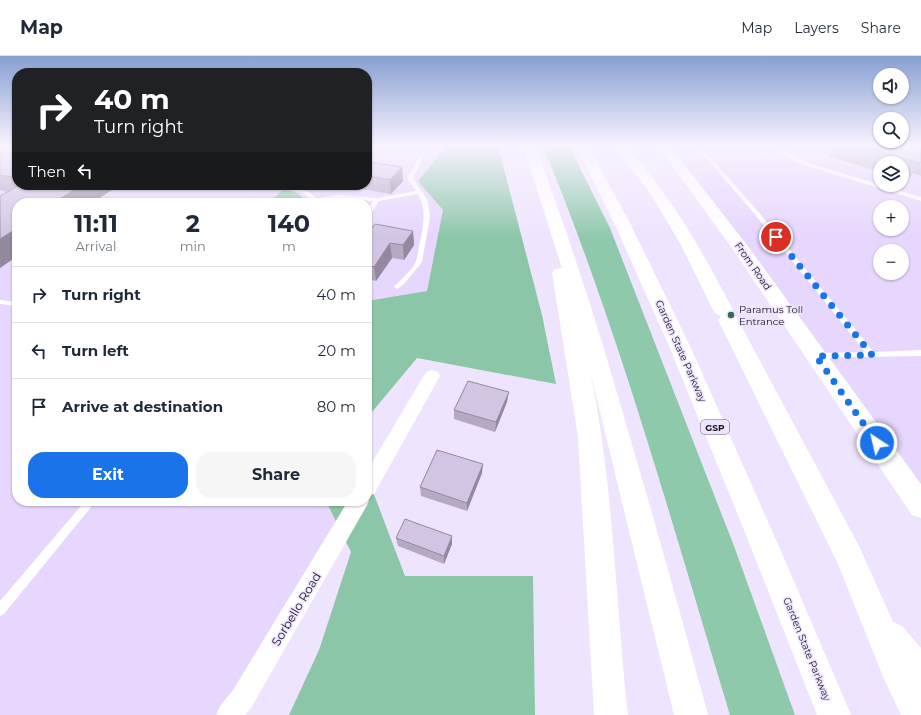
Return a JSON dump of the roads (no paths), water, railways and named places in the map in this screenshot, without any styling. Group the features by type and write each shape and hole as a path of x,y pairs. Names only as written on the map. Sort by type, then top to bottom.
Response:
{"main road":[{"path":"540,177 582,303 604,381 691,715"},
{"name":"Garden State Parkway","path":"599,177 677,340 754,519 834,715"},
{"path":"645,177 655,188 670,211 696,255 849,556 896,667 919,715"},
{"name":"From Road","path":"687,177 727,230 921,506"},
{"path":"553,212 568,320 580,373 590,437 611,715"},
{"path":"875,615 896,644 921,670"}],"street":[{"path":"372,479 432,376"},
{"name":"Sorbello Road","path":"229,715 242,699 356,506"}],"lane":[{"path":"397,287 419,262 427,218 425,201 410,177"},
{"path":"725,177 758,215 872,355"},
{"path":"849,177 921,199"},
{"path":"296,190 305,192 313,198"},
{"path":"372,200 419,192"},
{"path":"332,198 350,198"},
{"path":"372,208 377,200"},
{"path":"0,302 12,303"},
{"path":"816,356 921,354"},
{"path":"0,610 87,506"}],"place":[{"name":"Paramus Toll Entrance","path":"731,315"}]}
